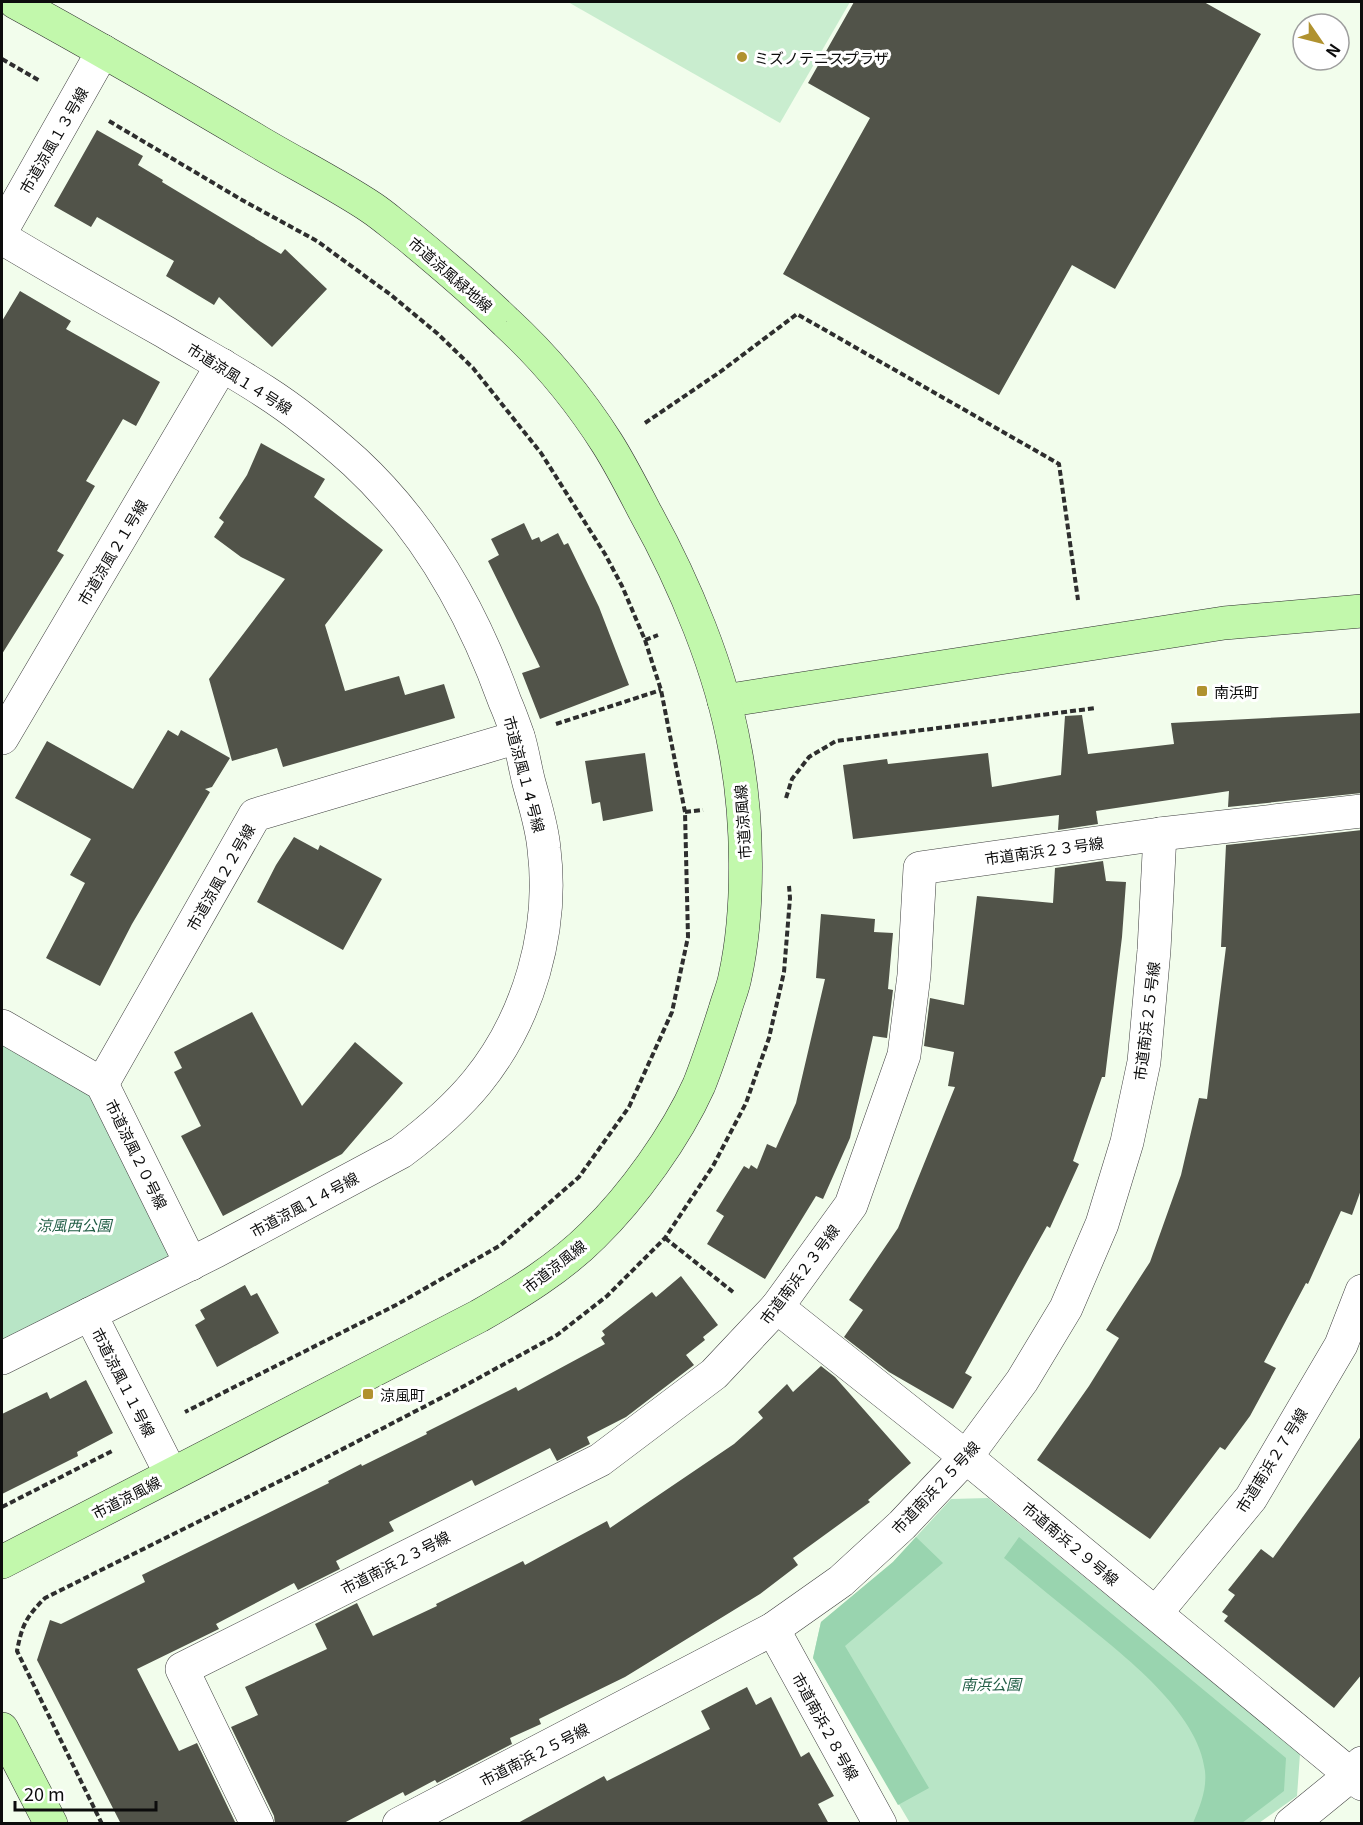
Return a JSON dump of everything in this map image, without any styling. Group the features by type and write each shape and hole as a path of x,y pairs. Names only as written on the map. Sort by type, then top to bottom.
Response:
{"street":[{"name":"市道涼風緑地線","path":"15,2 104,51 374,209 435,258 508,323 562,381 607,442 674,569 696,621 724,701"},
{"name":"市道涼風１３号線","path":"2,230 104,51"},
{"name":"市道涼風１４号線","path":"2,238 263,390 313,425 379,487 418,534 446,576 466,610 492,665 518,737 538,814 544,849 546,884 544,919 529,988 498,1051 478,1081 455,1107 401,1152 190,1264 90,1314"},
{"name":"市道涼風２１号線","path":"2,738 222,366"},
{"path":"724,701 1224,623 1362,611"},
{"name":"市道涼風線","path":"2,1562 518,1294 592,1236 624,1200 676,1128 697,1088 714,1046 735,977 744,912 742,806 735,750 724,701"},
{"name":"市道涼風２２号線","path":"102,1084 255,815 518,737"},
{"name":"市道南浜２３号線","path":"257,1824 182,1669 600,1460 714,1374 772,1313 851,1205 904,1055 914,975 920,868 1160,834 1362,810"},
{"name":"市道南浜２５号線","path":"399,1824 773,1629 840,1581 858,1565 902,1525 966,1457 1022,1381 1066,1308 1102,1224 1126,1142 1144,1062 1154,950 1160,834"},
{"name":"市道涼風２０号線","path":"2,1026 102,1084 190,1264"},
{"name":"市道南浜２７号線","path":"1156,1613 1251,1498 1341,1345 1362,1291"},
{"name":"市道南浜２９号線","path":"772,1313 966,1457 1156,1613 1358,1774"},
{"name":"市道涼風１１号線","path":"2,1358 90,1314 171,1474"},
{"name":"市道南浜２８号線","path":"773,1629 880,1824"},
{"path":"2,1729 51,1824"},
{"path":"1291,1824 1358,1774"}],"path":[{"path":"645,423 720,372 797,314 1059,465 1078,600"},
{"path":"518,737 661,690"},
{"path":"665,1238 772,1313"},
{"path":"2,1507 120,1446"}],"green space":[{"name":"ミズノテニスプラザ","path":"568,2 850,2 780,123"},
{"name":"涼風西公園","path":"2,1042 89,1094 172,1258 2,1343"},
{"name":"南浜公園","path":"988,1498 1300,1754 1297,1796 1259,1823 910,1823 813,1658 821,1622 893,1562 951,1499"},
{"path":"916,1537 943,1563 845,1646 929,1788 898,1805 813,1658 821,1622 893,1562"},
{"path":"1019,1537 1286,1758 1284,1791 1242,1823 1193,1823 1205,1785 1205,1771 1200,1749 1189,1727 1174,1706 1136,1667 1004,1558"}],"building":[{"path":"854,2 1204,2 1261,34 1115,289 1072,265 999,395 783,274 870,118 808,83"},
{"path":"97,130 143,156 138,165 163,180 162,182 281,254 285,249 327,289 272,347 219,297 214,305 166,276 174,261 97,217 91,227 54,206"},
{"path":"20,291 71,321 66,329 160,382 136,426 123,419 86,481 95,486 57,551 64,555 2,654 2,321"},
{"path":"261,443 325,479 314,497 383,550 325,625 345,691 399,676 405,695 444,684 455,718 283,767 277,748 232,761 209,679 285,579 241,557 214,537 224,522 219,518 247,475"},
{"path":"524,523 532,540 539,537 541,542 558,533 564,545 568,543 599,607 629,685 540,719 522,673 540,667 488,561 499,555 491,539"},
{"path":"1362,713 1362,793 1228,807 1229,791 1096,811 1098,824 1058,830 1059,815 853,839 843,765 887,759 888,764 988,753 992,787 1061,775 1065,716 1082,715 1088,754 1174,744 1171,723"},
{"path":"168,730 178,736 181,730 230,758 212,787 205,789 210,792 132,924 100,986 46,958 85,883 70,875 91,839 15,798 47,741 133,789"},
{"path":"645,753 653,811 603,821 600,802 592,804 585,761"},
{"path":"1362,830 1362,1187 1352,1215 1341,1211 1308,1284 1306,1283 1264,1362 1276,1368 1250,1416 1225,1450 1220,1447 1150,1539 1037,1460 1089,1386 1119,1338 1106,1330 1150,1262 1181,1175 1199,1098 1207,1099 1226,947 1221,947 1226,845"},
{"path":"294,837 318,850 320,845 382,879 343,950 257,902"},
{"path":"1103,861 1106,881 1126,882 1122,937 1105,1077 1102,1077 1073,1161 1079,1164 1050,1228 1047,1226 965,1373 972,1377 953,1409 889,1372 844,1337 863,1310 849,1300 898,1228 955,1087 948,1086 954,1052 924,1046 930,998 964,1005 977,896 1053,903 1055,868"},
{"path":"821,914 875,919 874,932 893,933 888,989 893,990 887,1038 873,1036 850,1138 823,1199 816,1196 765,1279 707,1244 724,1216 716,1211 744,1166 749,1169 751,1165 757,1169 767,1144 776,1148 796,1103 825,979 816,978"},
{"path":"252,1012 302,1106 355,1042 403,1083 342,1154 223,1216 181,1136 201,1126 174,1072 182,1068 174,1052"},
{"path":"681,1276 718,1325 703,1337 705,1340 686,1355 694,1365 626,1417 587,1437 590,1444 557,1461 550,1448 475,1486 472,1480 389,1522 394,1531 336,1561 340,1569 298,1590 294,1583 216,1624 219,1629 137,1669 179,1751 197,1743 236,1824 121,1824 37,1660 50,1620 61,1624 145,1582 142,1575 329,1483 328,1481 361,1464 362,1466 427,1434 426,1432 516,1387 518,1391 605,1344 601,1338 605,1335 602,1331 652,1292 656,1297"},
{"path":"245,1285 251,1296 257,1293 279,1333 217,1367 195,1325 205,1319 200,1310"},
{"path":"821,1366 835,1377 911,1463 868,1500 870,1502 793,1558 798,1565 760,1594 625,1677 539,1719 541,1724 510,1738 512,1744 437,1783 435,1780 405,1796 403,1792 342,1824 275,1824 274,1816 231,1727 258,1715 245,1687 327,1649 315,1624 357,1603 373,1636 523,1561 525,1565 607,1521 610,1528 734,1444 763,1418 758,1412 787,1384 793,1392"},
{"path":"86,1380 113,1433 77,1452 78,1456 2,1494 2,1414 47,1392 50,1399"},
{"path":"1362,1435 1362,1674 1334,1708 1224,1621 1228,1616 1222,1612 1235,1595 1228,1590 1261,1549 1273,1558"},
{"path":"747,1687 756,1705 771,1697 801,1757 809,1752 834,1796 818,1804 829,1824 516,1824 604,1776 607,1781 710,1729 701,1711"}],"place":[{"name":"ミズノテニスプラザ","path":"742,57"},
{"name":"南浜町","path":"1202,691"},
{"name":"涼風町","path":"368,1394"}]}
